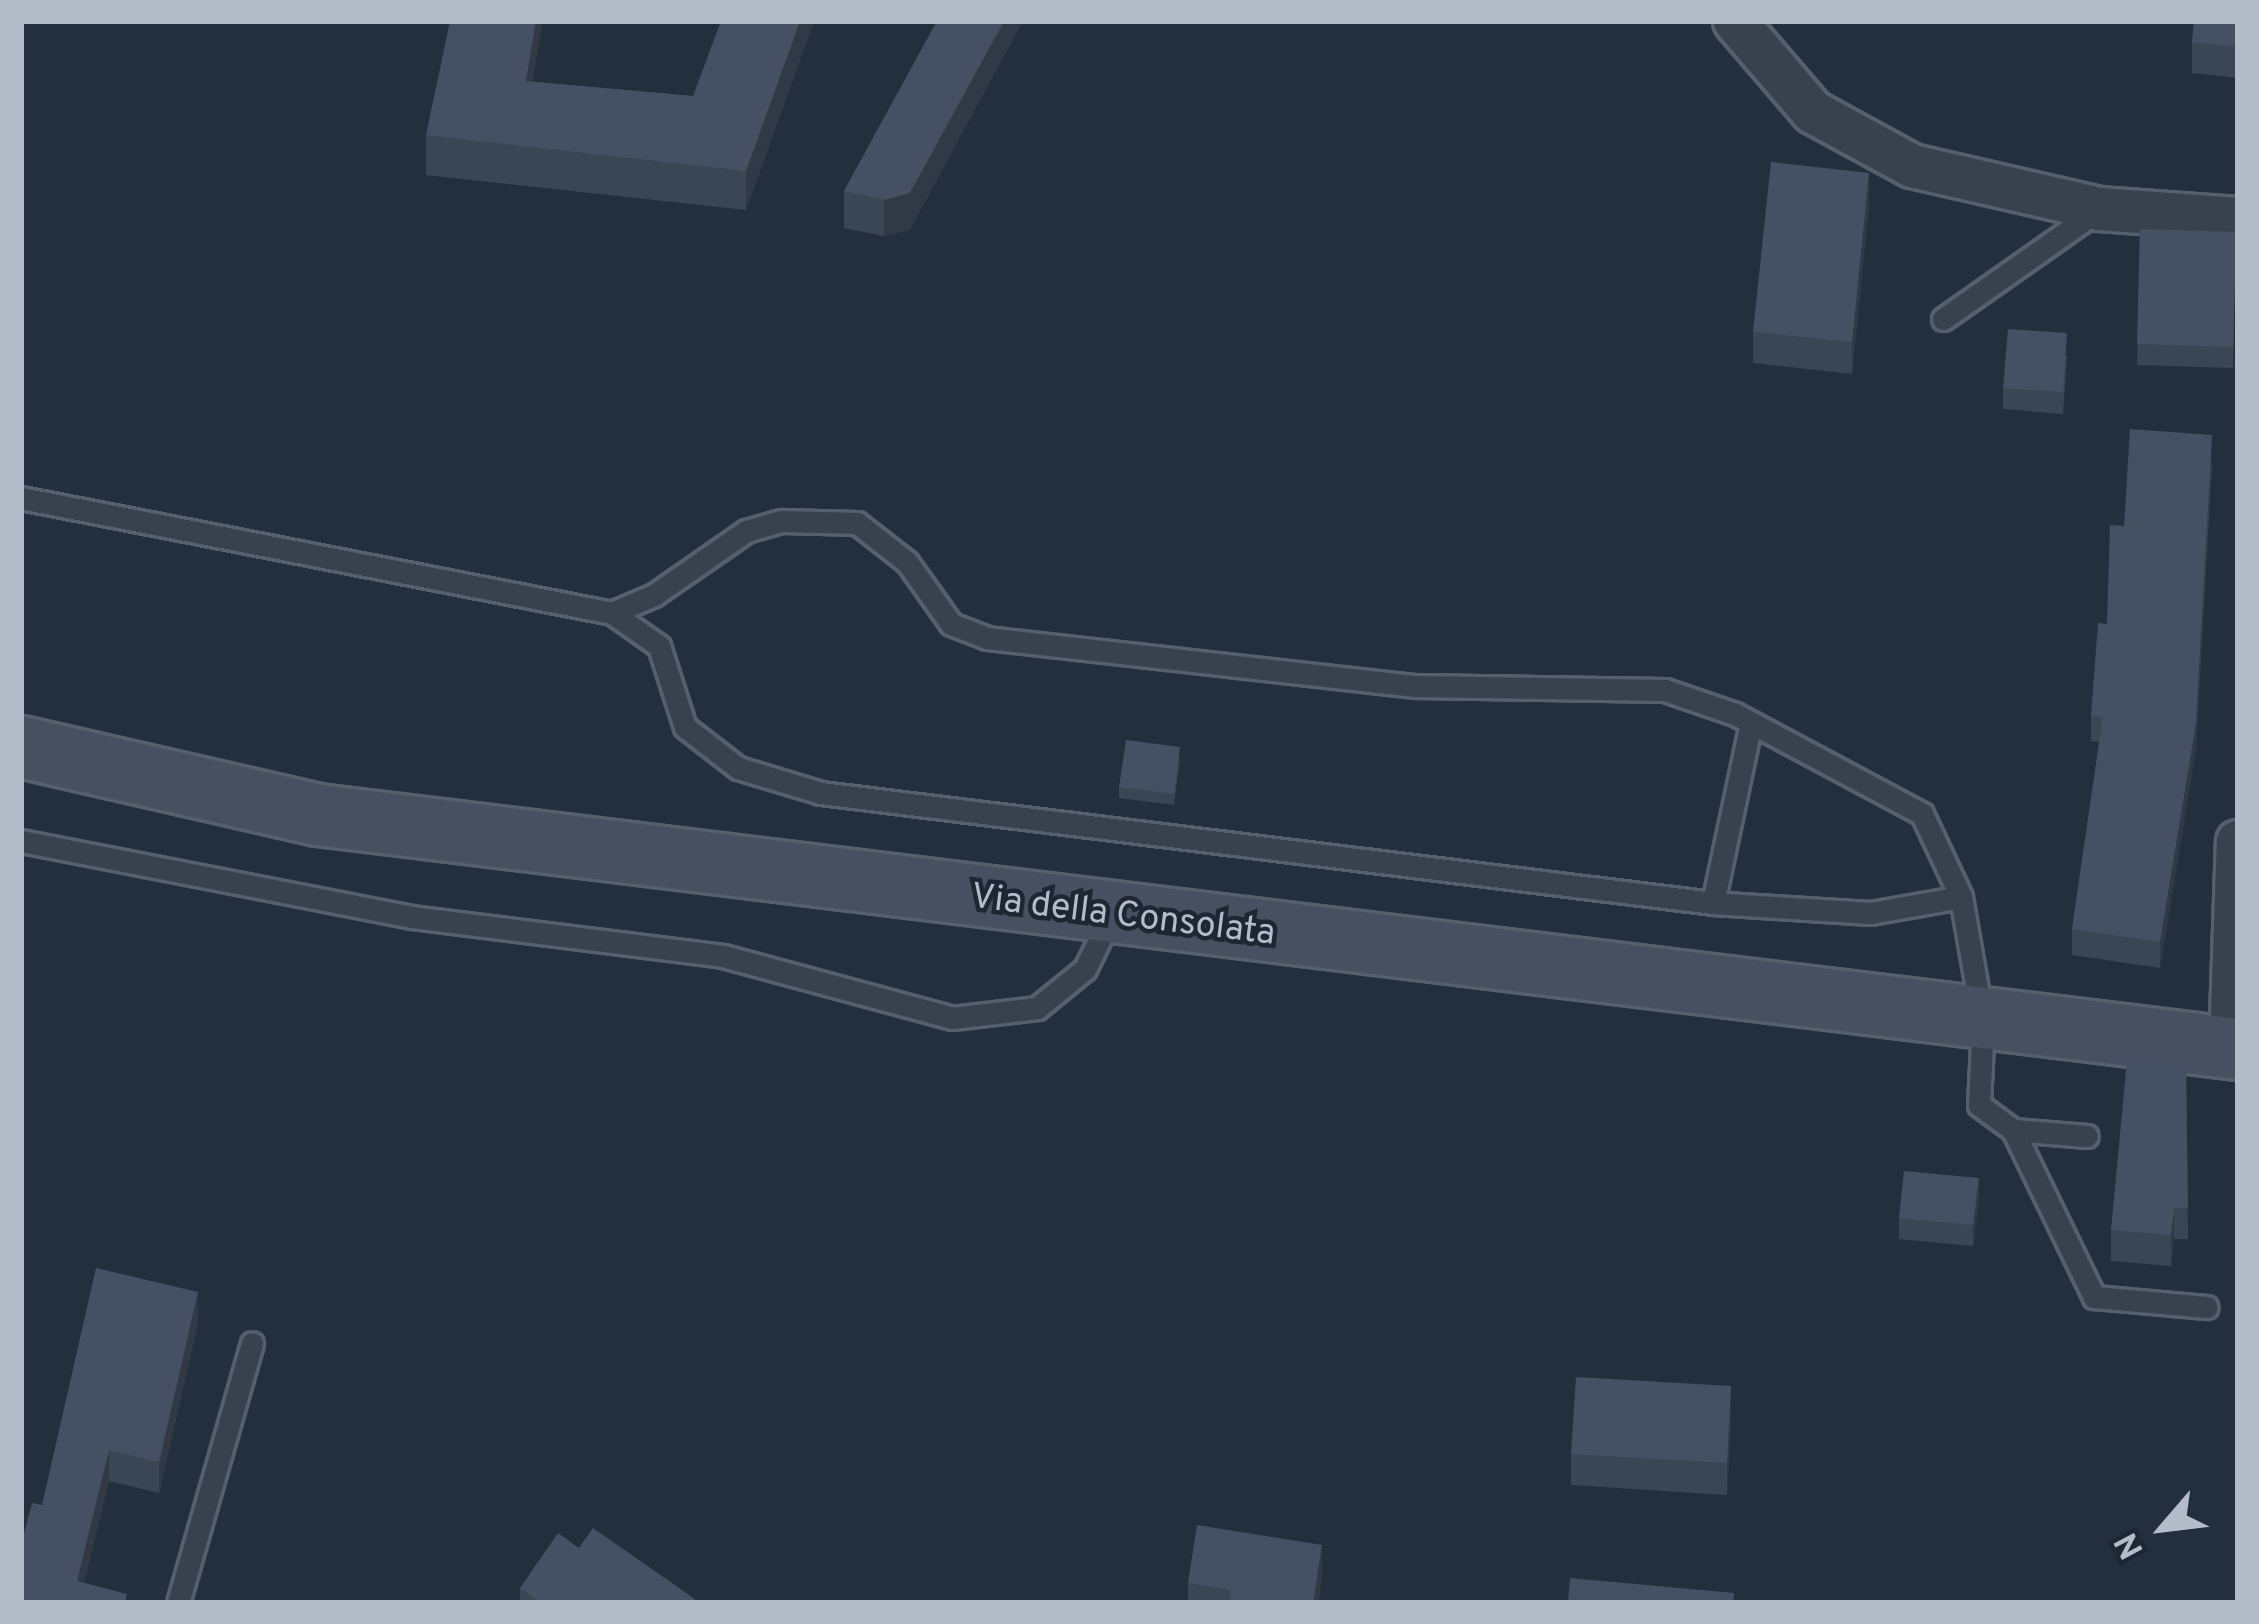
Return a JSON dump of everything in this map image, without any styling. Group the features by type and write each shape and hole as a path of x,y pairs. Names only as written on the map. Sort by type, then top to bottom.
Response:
{"main road":[{"name":"Via della Consolata","path":"21,746 318,815 1983,1023 2235,1048"}],"street":[{"path":"1735,21 1794,96 1856,140 1942,176 2098,209 2238,219"},
{"path":"2235,1048 2238,842"}],"lane":[{"path":"1942,319 2098,209"},
{"path":"21,498 611,613 659,646 685,727 738,768 821,793 1713,903 1870,913 1961,898"},
{"path":"611,613 654,595 746,531 782,521 857,524 907,562 951,623 986,638 1416,686 1665,690 1751,724 1922,814 1961,898 1983,1023 1979,1105 2013,1130 2094,1298 2206,1307"},
{"path":"1713,903 1751,724"},
{"path":"21,841 410,917 723,956 952,1018 1037,1008 1084,969 1111,915"},
{"path":"2013,1130 2087,1136"},
{"path":"178,1603 252,1343"}],"building":[{"path":"450,21 536,21 526,81 693,96 721,21 800,21 746,171 426,135"},
{"path":"937,21 1004,21 910,193 884,200 844,191"},
{"path":"2194,21 2238,21 2238,47 2192,42"},
{"path":"1771,162 1869,173 1852,342 1753,332"},
{"path":"2140,229 2236,232 2233,347 2137,344"},
{"path":"2008,329 2067,333 2063,392 2003,388"},
{"path":"2130,429 2212,435 2196,723 2160,942 2072,929 2103,717 2091,716 2098,623 2107,624 2110,525 2124,526"},
{"path":"1126,740 1180,747 1174,794 1119,787"},
{"path":"2127,1060 2186,1066 2188,1208 2174,1208 2171,1235 2111,1230"},
{"path":"1904,1171 1979,1178 1973,1225 1899,1218"},
{"path":"96,1268 198,1292 159,1462 109,1450 77,1581 127,1594 125,1603 21,1603 21,1545 32,1503 42,1505"},
{"path":"1576,1377 1731,1386 1727,1463 1571,1454"},
{"path":"1197,1525 1322,1545 1313,1603 1229,1603 1231,1590 1188,1583"},
{"path":"593,1528 695,1599 692,1603 541,1603 520,1588 558,1533 579,1548"},
{"path":"1570,1578 1734,1593 1733,1603 1568,1603"}]}
